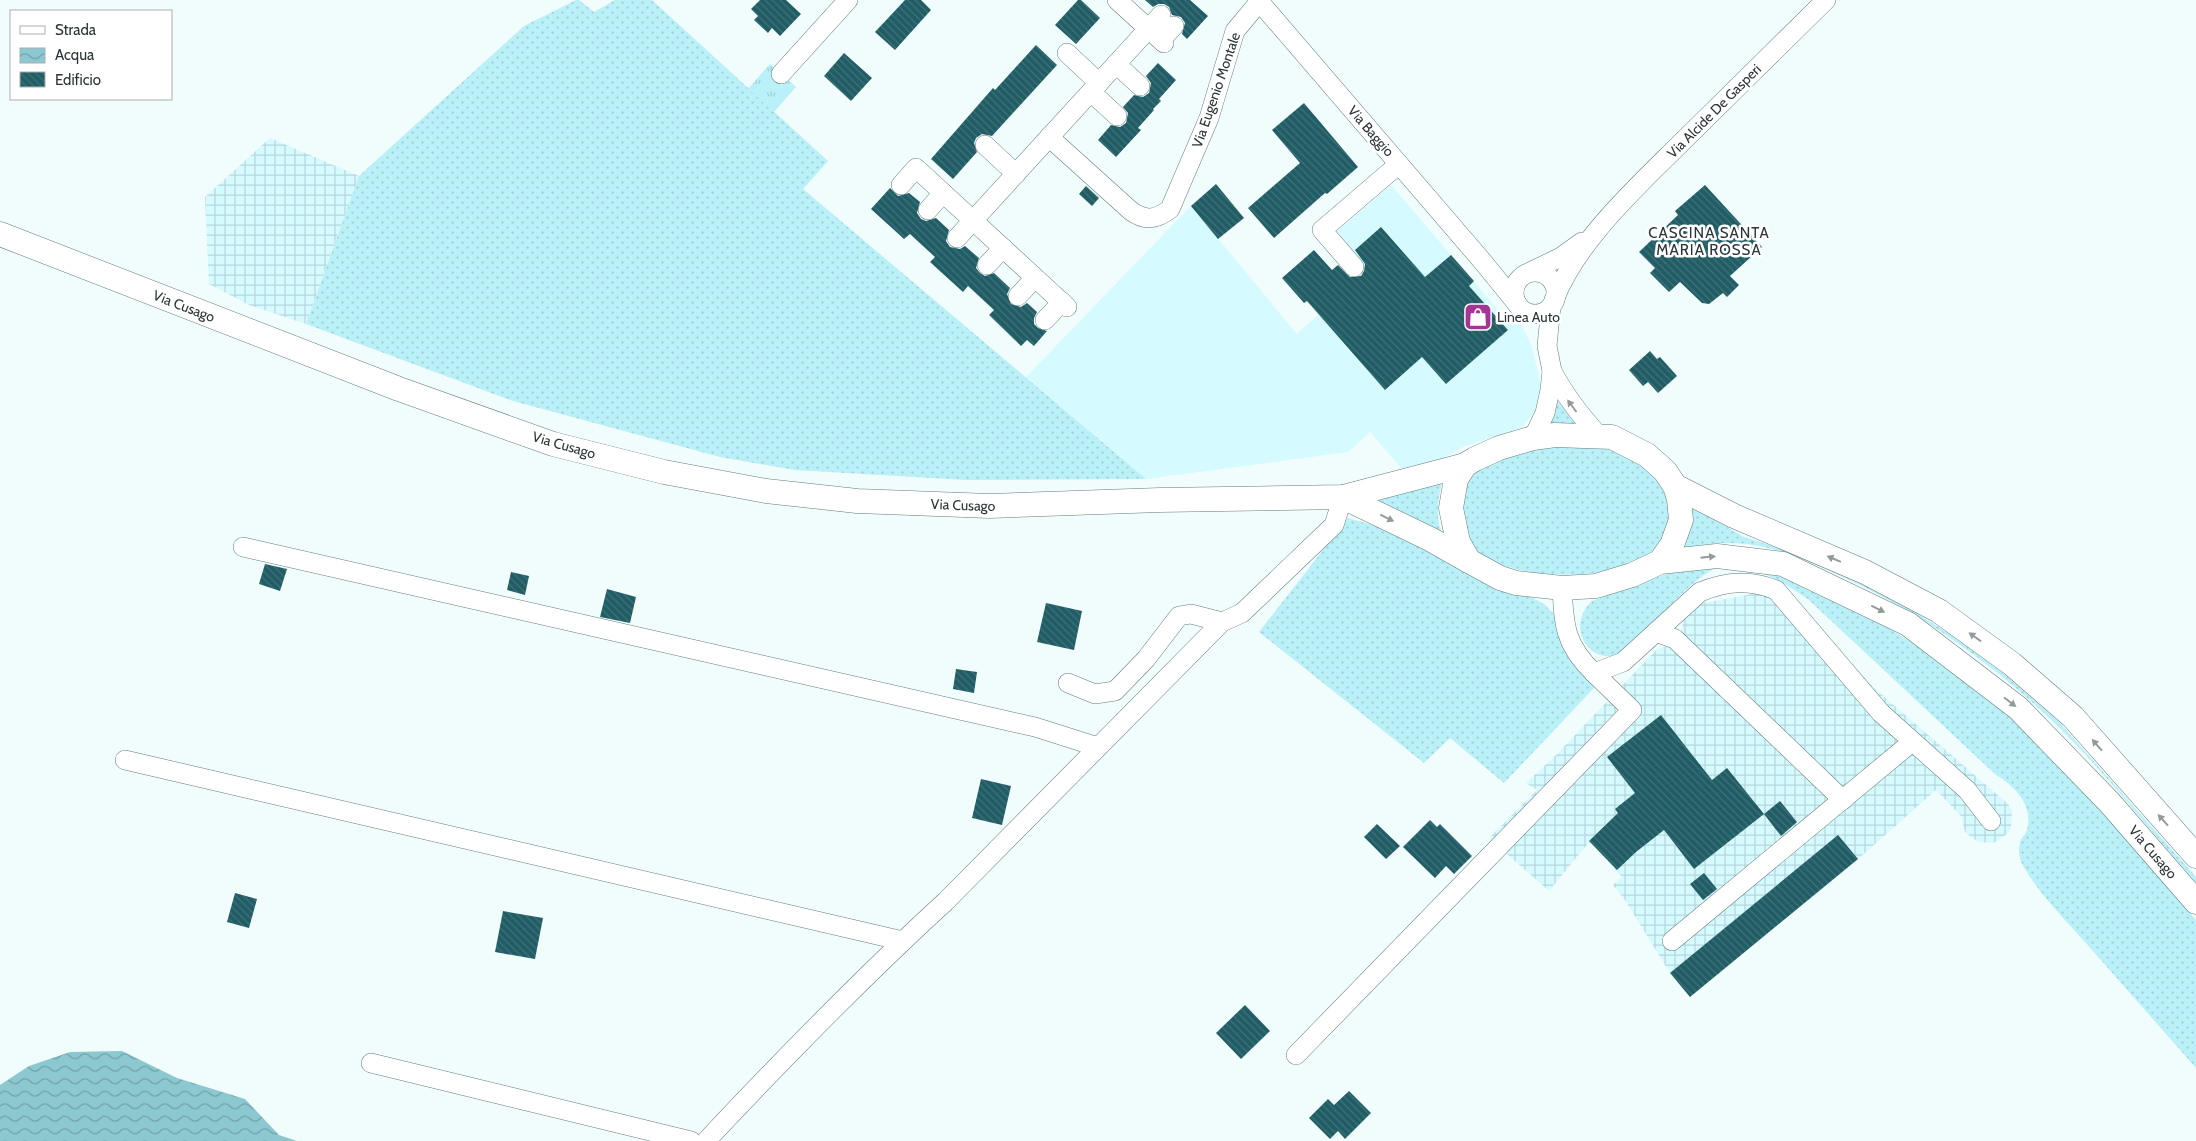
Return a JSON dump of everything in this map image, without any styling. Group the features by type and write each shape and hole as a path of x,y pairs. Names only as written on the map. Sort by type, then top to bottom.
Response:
{"main road":[{"name":"Via Cusago","path":"0,234 399,389 553,444 664,472 766,492 858,501 990,506 1160,500 1343,497 1430,539 1484,571 1516,583 1562,588 1596,586 1614,582 1660,562 1717,556 1783,564 1908,624 2018,708 2110,803 2196,902"},
{"path":"1343,497 1465,465 1485,454 1533,438 1555,434 1612,437 1647,455 1665,471 1675,486 1679,499 1681,520 1672,545 1660,562"},
{"path":"1465,465 1456,479 1451,508 1458,542 1468,561"},
{"name":"Via Cusago","path":"1675,486 1734,516 1865,572 1939,611 2012,664 2072,717 2196,856"}],"street":[{"path":"781,74 848,0"},
{"path":"957,238 1116,64 1162,31 1117,0"},
{"name":"Via Alcide De Gasperi","path":"1527,273 1561,257 1580,244 1604,223 1650,174 1826,0"},
{"name":"Via Baggio","path":"1259,1 1483,262 1520,307 1547,346"},
{"name":"Via Eugenio Montale","path":"1049,137 1140,217 1150,219 1161,216 1170,209 1209,118 1235,31 1259,1"},
{"path":"1067,53 1117,116"},
{"path":"1116,64 1140,86"},
{"path":"985,145 1016,174"},
{"path":"1354,267 1322,230 1399,164"},
{"path":"901,185 916,168 1064,305 1046,320"},
{"path":"928,210 943,193"},
{"name":"Via Alcide De Gasperi","path":"1552,303 1566,274 1604,223"},
{"path":"987,265 1003,248"},
{"path":"1483,262 1527,273 1541,273 1550,279 1555,289 1552,303 1541,313 1528,312 1520,307 1514,295 1516,282 1527,273"},
{"path":"1018,296 1035,278"},
{"name":"Via Baggio","path":"1552,303 1547,346 1552,371 1563,394 1599,436"},
{"name":"Via Baggio","path":"1533,438 1545,413 1552,371"},
{"path":"706,1141 776,1066 945,902 1222,622 1242,614 1334,525 1343,497"},
{"path":"243,547 1035,727 1098,747"},
{"path":"1594,673 1623,662 1700,592 1714,586 1746,582 1762,584 1776,590 1881,713 1967,790 1991,821"},
{"path":"1296,1055 1632,710 1578,658 1564,625 1562,588"},
{"path":"1068,684 1096,694 1115,691 1146,659 1179,616 1191,614 1222,622"},
{"path":"1656,632 1676,639 1843,800"},
{"path":"1672,941 1912,742"},
{"path":"125,760 903,941"},
{"path":"371,1063 691,1141"}],"shaded area":[{"path":"270,138 359,176 306,324 249,305 209,284 205,197"},
{"path":"1391,185 1511,325 1518,319 1531,344 1541,384 1538,408 1521,428 1465,446 1425,468 1403,470 1370,432 1348,452 1146,479 1026,377 1191,206 1297,334 1367,271 1335,233"},
{"path":"1774,579 1874,688 2008,804 2012,811 2011,827 2007,834 1994,843 1978,842 1965,832 1961,816 1936,790 1858,859 1670,973 1625,900 1613,885 1622,877 1590,841 1549,891 1489,838 1537,790 1526,783 1556,755 1657,649 1670,645 1681,634 1683,621 1703,603 1759,593"}],"green space":[{"path":"579,0 594,12 615,0 652,0 828,161 803,189 1146,479 966,480 795,470 720,457 513,401 306,324 359,176 524,26"},
{"path":"770,64 796,87 774,112 748,89"},
{"path":"1558,401 1575,423 1574,425 1547,426"},
{"path":"1555,446 1608,449 1630,458 1649,472 1657,481 1667,502 1669,514 1664,537 1649,554 1626,566 1598,572 1569,575 1539,573 1513,568 1489,559 1477,552 1470,540 1464,512 1464,498 1471,476 1481,468 1501,459"},
{"path":"1442,482 1438,501 1438,514 1442,534 1367,498"},
{"path":"1691,506 1744,537 1798,554 1873,587 1952,635 1998,669 2059,722 2196,877 2196,883 2085,754 2022,693 1974,655 1924,621 1870,590 1784,552 1746,544 1726,543 1683,549"},
{"path":"1348,518 1376,526 1519,595 1531,597 1544,604 1553,613 1559,629 1594,688 1504,783 1450,738 1424,763 1259,632"},
{"path":"1703,564 1772,571 1887,627 1941,661 1999,706 2029,735 2118,830 2196,920 2196,1068 2031,879 2019,855 2020,844 2026,831 2028,813 2016,791 1996,775 1809,600 1774,578 1745,570 1718,568 1702,576 1694,583 1667,608 1635,643 1621,653 1610,656 1600,655 1591,650 1585,642 1581,633 1580,622 1584,611 1592,601 1677,570"}],"water":[{"path":"122,1051 177,1078 245,1099 279,1135 297,1141 0,1141 0,1085 29,1066 70,1052"}],"building":[{"path":"760,0 786,0 801,14 780,36 772,28 768,33 754,20 758,16 751,9"},
{"path":"905,0 921,0 931,10 895,50 875,32"},
{"path":"1078,0 1081,0 1100,18 1076,44 1055,25"},
{"path":"1145,0 1190,0 1208,16 1187,39 1182,34 1185,23 1181,17 1172,15 1169,7 1164,4 1158,4 1153,7"},
{"path":"1036,45 1057,65 992,136 982,134 976,138 974,143 977,152 953,179 931,159 993,88 995,90"},
{"path":"844,53 872,78 851,101 824,76"},
{"path":"1158,63 1176,80 1159,99 1161,101 1138,128 1141,130 1116,157 1098,140 1111,125 1120,127 1126,123 1128,113 1123,107 1134,95 1143,97 1149,93 1151,83 1146,76"},
{"path":"1304,103 1358,167 1274,238 1248,208 1300,163 1272,130"},
{"path":"1216,184 1244,218 1218,239 1191,206"},
{"path":"1705,185 1762,247 1730,276 1739,285 1727,297 1723,293 1709,304 1702,303 1680,282 1669,292 1650,273 1655,268 1639,252 1678,215 1675,211"},
{"path":"1086,186 1099,198 1092,206 1079,194"},
{"path":"890,188 898,196 909,193 920,202 917,213 921,219 926,221 936,218 949,230 946,241 950,247 960,249 965,246 979,258 976,268 980,273 985,276 994,273 1010,288 1007,294 1011,304 1021,307 1027,303 1037,312 1034,324 1038,328 1047,331 1034,346 1027,340 1021,346 989,315 994,310 968,286 963,292 930,262 935,257 910,234 904,239 871,209"},
{"path":"1381,227 1425,277 1451,255 1474,281 1469,286 1508,330 1446,384 1422,357 1385,390 1307,301 1304,303 1282,278 1314,250 1332,270 1338,265 1350,277 1361,276 1365,264 1355,250"},
{"path":"1650,351 1657,359 1660,357 1677,376 1658,393 1648,382 1643,386 1629,370"},
{"path":"265,564 287,569 280,591 259,584"},
{"path":"511,572 529,576 525,595 507,590"},
{"path":"607,589 636,597 630,623 600,617"},
{"path":"1046,603 1082,611 1074,650 1037,642"},
{"path":"956,669 977,672 974,693 953,689"},
{"path":"1661,715 1712,780 1727,768 1764,814 1694,869 1664,830 1617,870 1589,841 1618,813 1615,809 1635,793 1607,757"},
{"path":"981,779 1011,786 1002,825 972,818"},
{"path":"1780,801 1797,822 1781,836 1764,814"},
{"path":"1430,820 1437,827 1440,824 1472,856 1454,874 1446,866 1435,878 1403,847"},
{"path":"1377,824 1400,846 1386,859 1364,837"},
{"path":"1838,835 1858,859 1690,997 1670,973"},
{"path":"1704,873 1717,889 1703,900 1690,884"},
{"path":"235,893 257,899 249,928 227,922"},
{"path":"503,911 543,918 535,959 495,952"},
{"path":"1245,1005 1270,1031 1241,1059 1216,1033"},
{"path":"1349,1091 1371,1113 1345,1139 1338,1131 1330,1139 1309,1118 1328,1099 1334,1105"}],"place":[{"name":"Linea Auto","path":"1478,317"}],"district":[{"name":"CASCINA SANTA MARIA ROSSA","path":"1709,242"}]}
